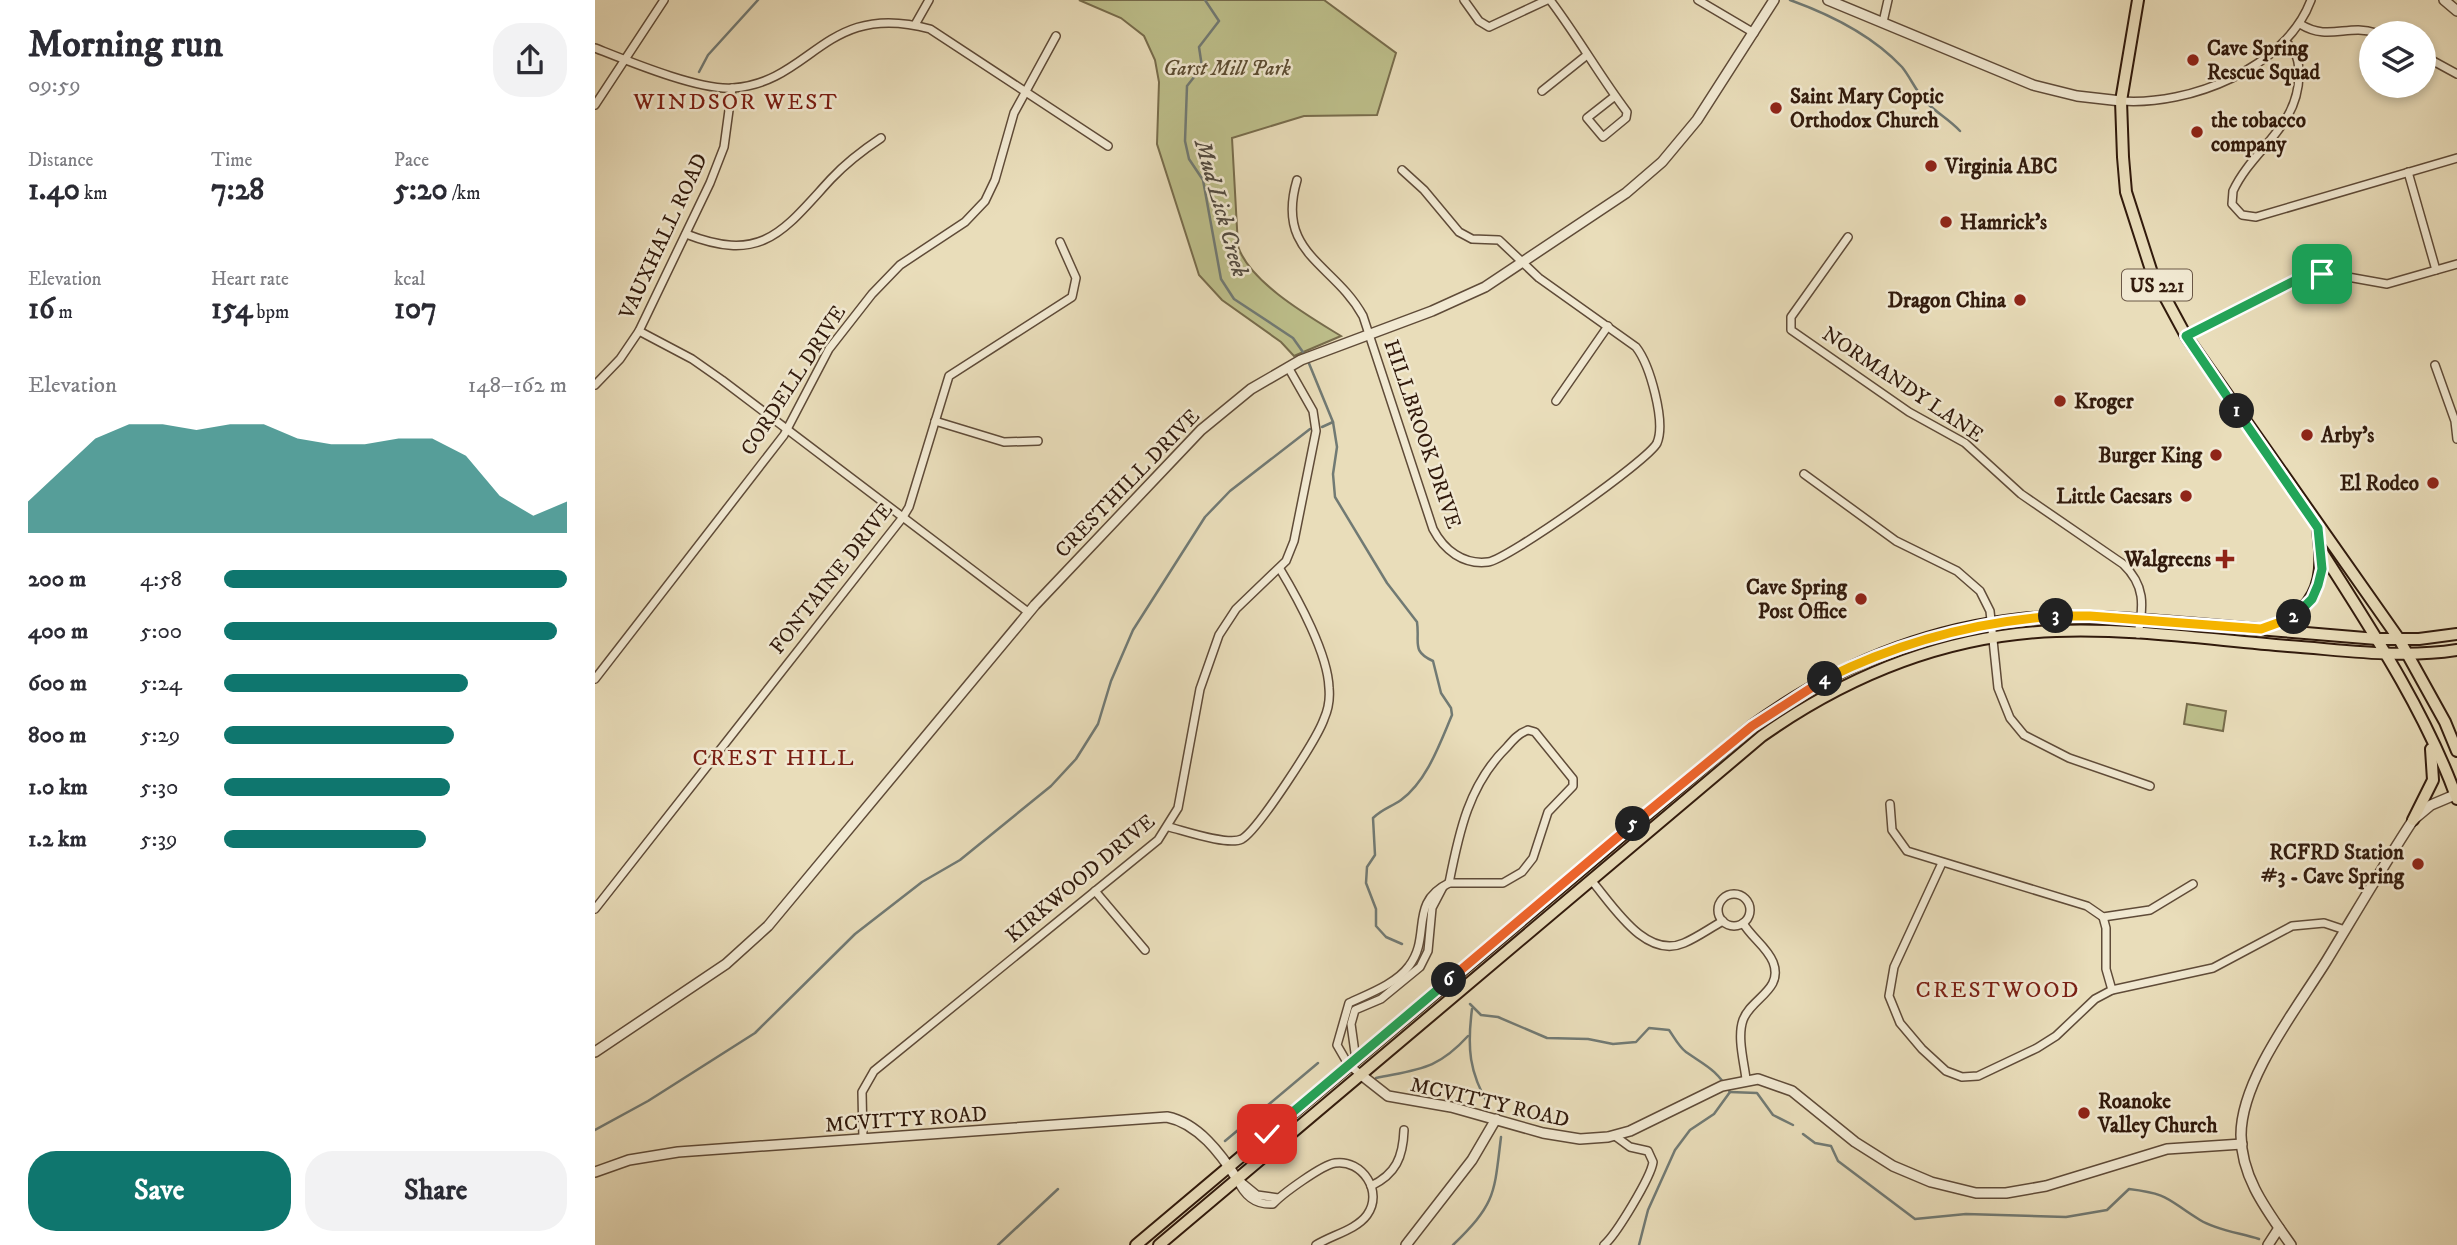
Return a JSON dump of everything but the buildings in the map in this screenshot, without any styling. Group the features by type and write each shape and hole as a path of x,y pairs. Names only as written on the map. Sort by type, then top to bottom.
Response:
{"main road":[{"name":"US 221","path":"2139,0 2121,101 2126,192 2152,274 2186,336 2318,528 2333,541 2399,639 2457,751"},
{"name":"US 221","path":"2318,528 2320,549 2377,639 2429,732 2457,796"},
{"path":"2261,629 2285,622 2300,613 2312,599 2322,569 2320,549"},
{"path":"1136,1245 1698,769 1777,708 1825,679 1883,652 1940,634 1991,623 2060,616 2377,639 2457,634"},
{"path":"1159,1245 1762,736 1813,702 1891,665 1956,644 1993,637 2056,631 2138,634 2385,655 2457,650"},
{"path":"2413,820 2433,780 2429,732"}],"street":[{"path":"595,105 664,0"},
{"path":"916,23 929,0"},
{"path":"1464,0 1479,21 1489,27 1548,0 1581,41 1587,55 1615,96 1627,116 1603,137 1587,118 1615,96"},
{"path":"1698,0 1754,33"},
{"name":"CRESTHILL DRIVE","path":"595,1052 726,964 768,926 1028,612 1179,450 1251,389 1288,367 1475,292 1626,193 1662,162 1697,120 1774,0"},
{"path":"1828,0 2033,85 2083,97 2153,102 2188,95 2244,70 2286,41 2300,24 2311,0"},
{"path":"1883,22 1888,0"},
{"path":"2444,0 2457,11"},
{"path":"860,17 890,15 916,23 1108,146"},
{"path":"2300,24 2327,34 2359,29"},
{"path":"595,48 689,82 732,88 768,77 826,32"},
{"name":"CORDELL DRIVE","path":"595,679 786,431 829,349 872,294 900,265 965,222 988,197 1011,121 1056,36"},
{"path":"2286,41 2295,51 2299,65 2295,100 2288,118 2235,186 2232,197 2237,211 2256,217 2457,158"},
{"path":"1542,91 1587,55"},
{"path":"2436,63 2457,74"},
{"name":"VAUXHALL ROAD","path":"595,385 619,359 639,331 686,234 724,147 732,88"},
{"path":"686,234 715,243 735,245 753,243 775,235 791,224 846,164 881,138"},
{"name":"HILLBROOK DRIVE","path":"1371,335 1433,529 1443,545 1461,559 1488,562 1520,548 1647,457 1658,442 1660,433 1657,409 1646,363 1636,347 1539,278 1499,240 1472,239 1459,232 1424,190 1402,170"},
{"path":"2408,172 2436,270"},
{"path":"1297,180 1292,216 1298,240 1312,261 1347,291 1371,335"},
{"name":"NORMANDY LANE","path":"1847,237 1791,317 1791,330 1909,412 1965,443 2021,494 2123,565 2140,587 2144,607 2138,634"},
{"name":"FONTAINE DRIVE","path":"595,909 903,517 909,507 945,383 955,369 1053,312 1072,296 1076,278 1060,242"},
{"path":"2186,336 2259,297 2310,275 2331,274 2387,284 2457,264"},
{"path":"1556,401 1608,326"},
{"path":"639,331 692,359 1028,612"},
{"path":"2435,365 2453,416 2457,439"},
{"name":"KIRKWOOD DRIVE","path":"863,1139 862,1092 874,1071 1158,840 1169,827 1181,793 1200,689 1219,635 1235,609 1280,569 1294,541 1316,431 1313,411 1288,367"},
{"path":"935,421 1004,442 1038,441"},
{"path":"1804,474 1896,541 1968,578 1986,600 2000,695 2011,718 2024,735 2069,758 2150,786"},
{"path":"1169,827 1229,841 1245,837 1274,800 1324,721 1329,697 1327,674 1307,622 1280,569"},
{"path":"1352,1061 1357,1046 1351,1024 1355,1010 1381,999 1420,967 1428,951 1432,908 1443,886 1449,883 1503,883 1522,872 1533,858 1548,812 1573,782 1535,732 1528,730 1516,737 1490,763 1478,781 1459,835 1449,883"},
{"path":"2291,1245 2255,1190 2242,1144 2243,1117 2257,1080 2413,820 2431,805 2457,796"},
{"path":"1890,804 1892,830 1901,845 1942,863 2087,906 2103,917 2106,928 2106,969 2112,990"},
{"path":"1942,863 1894,967 1889,988 1891,1005 1900,1023 1946,1071 1971,1077 2018,1059 2056,1036 2095,999 2112,990 2213,968 2292,926 2324,923 2345,930"},
{"path":"1591,880 1637,932 1660,945 1684,943 1723,921"},
{"path":"1360,1074 1337,1045 1349,1003 1403,974 1417,953 1427,899 1433,891 1449,883"},
{"path":"2103,917 2150,910 2193,884"},
{"path":"1095,891 1145,950"},
{"path":"1735,894 1745,898 1750,908 1743,923 1733,926 1723,921 1720,904 1725,897 1735,894"},
{"path":"1743,923 1771,957 1775,971 1769,990 1744,1019 1741,1028 1746,1079"},
{"name":"MCVITTY ROAD","path":"1360,1074 1388,1096 1451,1107 1567,1138 1615,1136 1726,1085 1746,1079 1767,1081 1792,1091 1855,1142 1893,1166 1931,1182 1976,1192 2006,1193 2046,1186 2167,1149 2242,1144"},
{"name":"MCVITTY ROAD","path":"595,1172 629,1160 678,1152 1167,1117 1183,1121 1194,1129 1229,1166 1237,1179"},
{"path":"1406,1245 1472,1160 1496,1119"},
{"path":"1371,1186 1393,1171 1402,1153 1404,1130"},
{"path":"1604,1245 1621,1224 1650,1175 1653,1162 1648,1151 1630,1147 1615,1136"},
{"path":"1237,1179 1242,1190 1253,1200 1273,1204 1334,1163 1359,1169 1371,1186 1372,1204 1367,1215 1316,1245"},
{"path":"2267,1245 2279,1228"}],"green space":[{"name":"Garst Mill Park","path":"1079,0 1324,0 1396,53 1377,115 1304,116 1232,138 1238,246 1244,259 1254,273 1282,297 1341,336 1294,356 1281,342 1222,300 1199,275 1157,144 1159,82 1155,60 1144,36 1121,18"},
{"path":"2187,704 2226,711 2223,731 2184,724"}],"waterway":[{"path":"699,72 708,55 758,0"},
{"name":"Mud Lick Creek","path":"1205,0 1219,21 1199,47 1202,67 1187,86 1185,141 1189,159 1203,180 1221,279 1234,299 1293,338 1305,355"},
{"path":"1790,0 1835,19 1878,45 1902,67 1927,103 1960,131"},
{"name":"Mud Lick Creek","path":"1308,361 1333,422 1337,447 1333,474 1335,497 1387,583 1417,622 1419,650 1433,661 1441,693 1451,708 1452,715 1443,737 1418,783 1401,800 1373,818 1375,855 1367,867 1366,883 1376,909 1376,926 1386,937 1402,944"},
{"path":"1322,427 1333,422"},
{"path":"595,1130 648,1101 755,1033 855,934 922,882 960,860 1051,786 1076,759 1098,724 1111,681 1133,630 1205,517 1230,491 1310,429"},
{"name":"Mud Lick Creek","path":"1470,1004 1481,1015 1498,1017 1547,1038 1588,1039 1613,1044 1636,1042 1649,1028 1669,1030 1683,1050 1715,1073 1730,1092"},
{"path":"1472,1009 1471,1059 1477,1082 1489,1106"},
{"path":"1376,1078 1416,1070 1437,1062 1468,1036"},
{"path":"1225,1141 1318,1063"},
{"path":"1730,1092 1757,1093 1773,1115 1793,1125"},
{"name":"Mud Lick Creek","path":"1639,1245 1648,1210 1675,1150 1690,1130 1714,1114 1730,1092"},
{"path":"1803,1134 1815,1143 1831,1146 1838,1161 1915,1219 1966,1214 2066,1217 2107,1210 2129,1189 2161,1196 2206,1223 2259,1239"},
{"path":"1453,1245 1478,1219 1491,1197 1501,1137"},
{"path":"998,1245 1058,1189"}],"place":[{"name":"Cave Spring Rescue Squad","path":"2193,60"},
{"name":"Saint Mary Coptic Orthodox Church","path":"1776,108"},
{"name":"the tobacco company","path":"2197,132"},
{"name":"Virginia ABC","path":"1931,166"},
{"name":"Hamrick's","path":"1946,222"},
{"name":"Dragon China","path":"2020,300"},
{"name":"Kroger","path":"2060,401"},
{"name":"Arby's","path":"2307,435"},
{"name":"Burger King","path":"2216,455"},
{"name":"El Rodeo","path":"2433,483"},
{"name":"Little Caesars","path":"2186,496"},
{"name":"Walgreens","path":"2225,559"},
{"name":"Cave Spring Post Office","path":"1861,599"},
{"name":"RCFRD Station #3 - Cave Spring","path":"2418,864"},
{"name":"Roanoke Valley Church","path":"2084,1113"}],"district":[{"name":"WINDSOR WEST","path":"736,101"},
{"name":"CREST HILL","path":"774,757"},
{"name":"CRESTWOOD","path":"1998,989"}],"route":[{"path":"1267,1134 1698,769 1777,708 1858,662 1940,634 2023,618 2090,616 2261,629 2285,622 2300,613 2312,599 2322,569 2318,528 2186,336 2298,279 2322,274"}]}
